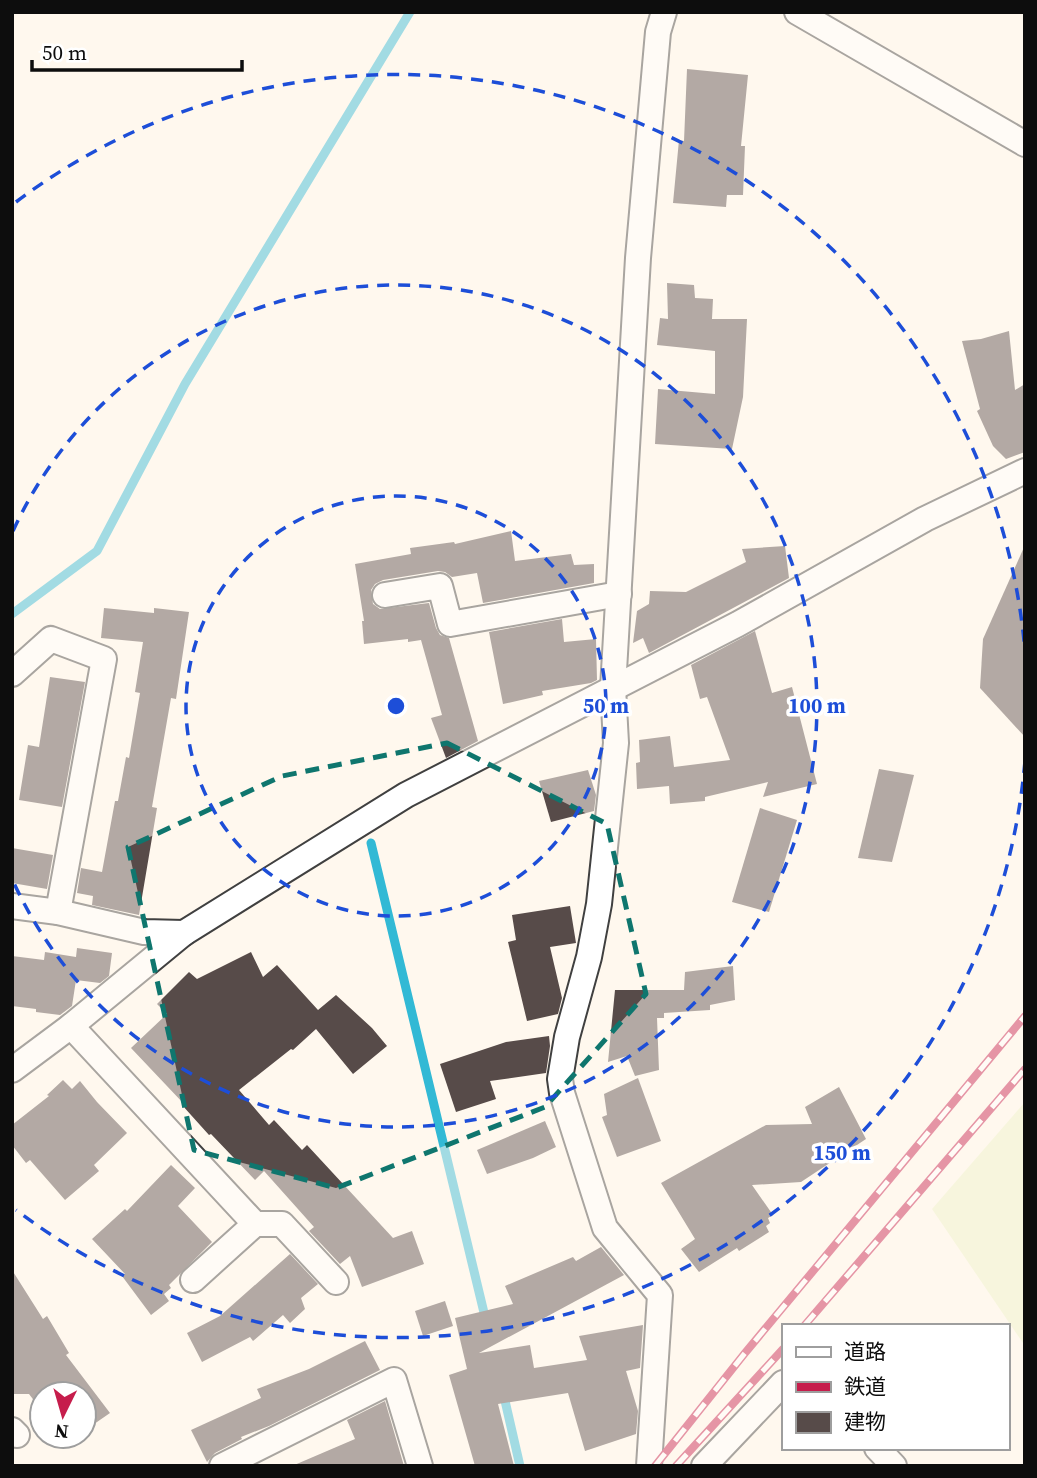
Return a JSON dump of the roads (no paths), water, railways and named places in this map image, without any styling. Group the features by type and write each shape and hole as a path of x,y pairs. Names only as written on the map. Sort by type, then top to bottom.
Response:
{"street":[{"path":"649,1466 660,1295 605,1228 562,1093 560,1079 572,1014 589,957 599,904 616,743 613,688 638,258 658,32 664,12"},
{"path":"797,12 1025,144"},
{"path":"12,1070 71,1026 184,933 406,795 738,624 925,519 1025,471"},
{"path":"385,595 440,586 450,624 618,594"},
{"path":"12,674 51,639 104,659 58,912"},
{"path":"12,906 58,912 144,932 184,933"},
{"path":"71,1026 256,1224"},
{"path":"193,1280 256,1224 282,1224 336,1282"},
{"path":"222,1466 394,1380 420,1466"},
{"path":"704,1466 782,1384"},
{"path":"879,1450 894,1466"}],"waterway":[{"path":"12,614 97,551 185,384 410,12"},
{"path":"371,843 486,1321"},
{"path":"503,1392 520,1466"}],"railway":[{"path":"655,1466 745,1353 1025,1016"},
{"path":"806,1324 1025,1069"},
{"path":"676,1466 782,1350"}]}
